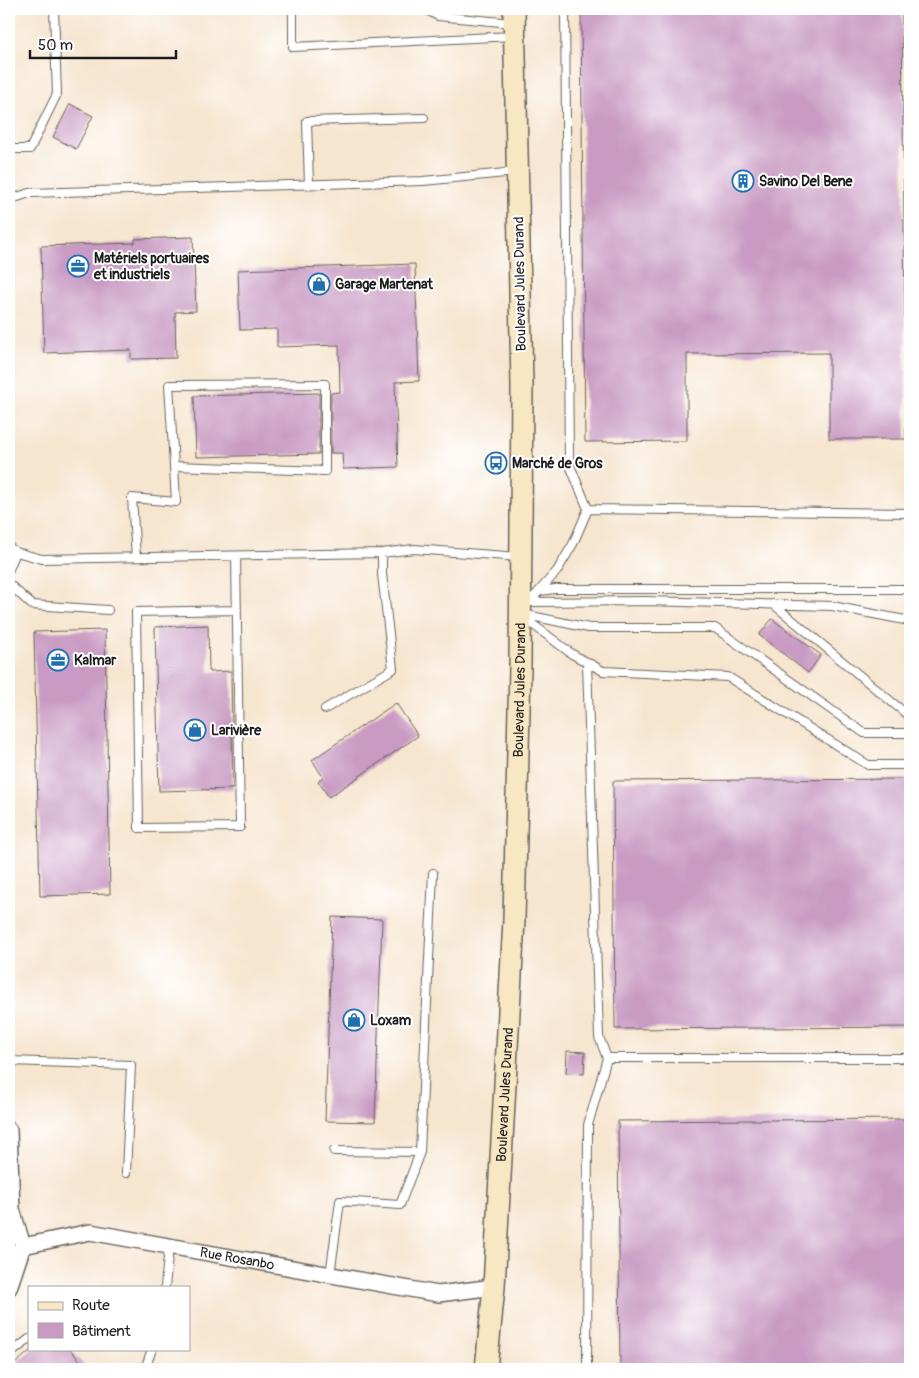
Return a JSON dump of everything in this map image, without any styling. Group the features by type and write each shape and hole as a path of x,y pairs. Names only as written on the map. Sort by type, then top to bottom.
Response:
{"main road":[{"name":"Boulevard Jules Durand","path":"486,1369 494,1287 514,920 525,608 520,557 522,385 514,23"}],"street":[{"path":"9,1130 12,1209 16,1248 9,1288"},
{"name":"Rue Rosanbo","path":"16,1248 90,1232 438,1294 494,1287"}],"lane":[{"path":"54,9 57,94 30,149 9,149 10,200 29,193 423,181 518,172"},
{"path":"293,9 293,47 514,23"},
{"path":"425,9 438,16 514,23"},
{"path":"525,608 557,571 573,544 588,509 569,463 565,9"},
{"path":"309,185 307,121 424,118"},
{"path":"136,558 132,498 176,502 169,385 325,384 326,471 174,466"},
{"path":"588,509 910,513"},
{"path":"9,547 16,552 42,559 382,553 414,549 520,557"},
{"path":"9,569 16,552"},
{"path":"325,709 393,669 382,574 382,553"},
{"path":"236,556 237,610 240,826 139,828 136,612 237,610"},
{"path":"9,584 32,605 108,610"},
{"path":"540,591 554,589 910,588"},
{"path":"525,608 644,601 773,604 832,606 910,621"},
{"path":"773,604 910,717"},
{"path":"525,608 572,654 603,671 728,677 868,765 910,765"},
{"path":"525,608 588,628 715,628 864,733 910,733"},
{"path":"587,662 599,1037 607,1058 588,1125 587,1369"},
{"path":"330,1275 340,1201 400,1205 420,1152 433,873"},
{"path":"607,1058 910,1058"},
{"path":"9,1061 131,1065 126,1173"},
{"path":"334,1151 420,1152"},
{"path":"165,1286 169,1246"},
{"path":"9,1355 28,1340"},
{"path":"145,1369 152,1350"}],"building":[{"name":"Savino Del Bene","path":"581,9 902,9 906,439 829,439 829,353 687,354 687,441 585,442"},
{"path":"70,104 93,116 76,149 53,137"},
{"path":"193,237 196,311 175,312 176,358 131,359 131,350 44,353 41,246 135,243 135,239"},
{"path":"415,264 419,381 395,382 398,467 343,469 342,453 331,453 331,393 340,392 339,345 277,347 277,329 240,330 238,270"},
{"path":"319,393 319,454 196,457 194,396"},
{"path":"772,619 821,655 808,673 759,635"},
{"name":"Larivière","path":"208,625 209,672 231,671 233,789 159,791 155,627"},
{"path":"105,630 110,894 40,896 34,632"},
{"path":"396,703 418,736 329,797 318,781 323,777 312,760"},
{"path":"910,779 910,1027 615,1029 613,781"},
{"name":"Loxam","path":"332,917 382,919 375,1122 325,1121"},
{"path":"567,1051 585,1052 584,1074 566,1073"},
{"path":"910,1119 910,1369 620,1369 618,1121"},
{"path":"31,1350 71,1350 87,1369 9,1369"}],"place":[{"name":"Savino Del Bene","path":"743,181"},
{"name":"Matériels portuaires et industriels","path":"78,266"},
{"name":"Garage Martenat","path":"319,284"},
{"name":"Marché de Gros","path":"496,463"},
{"name":"Kalmar","path":"58,660"},
{"name":"Larivière","path":"195,730"},
{"name":"Loxam","path":"354,1020"}]}
